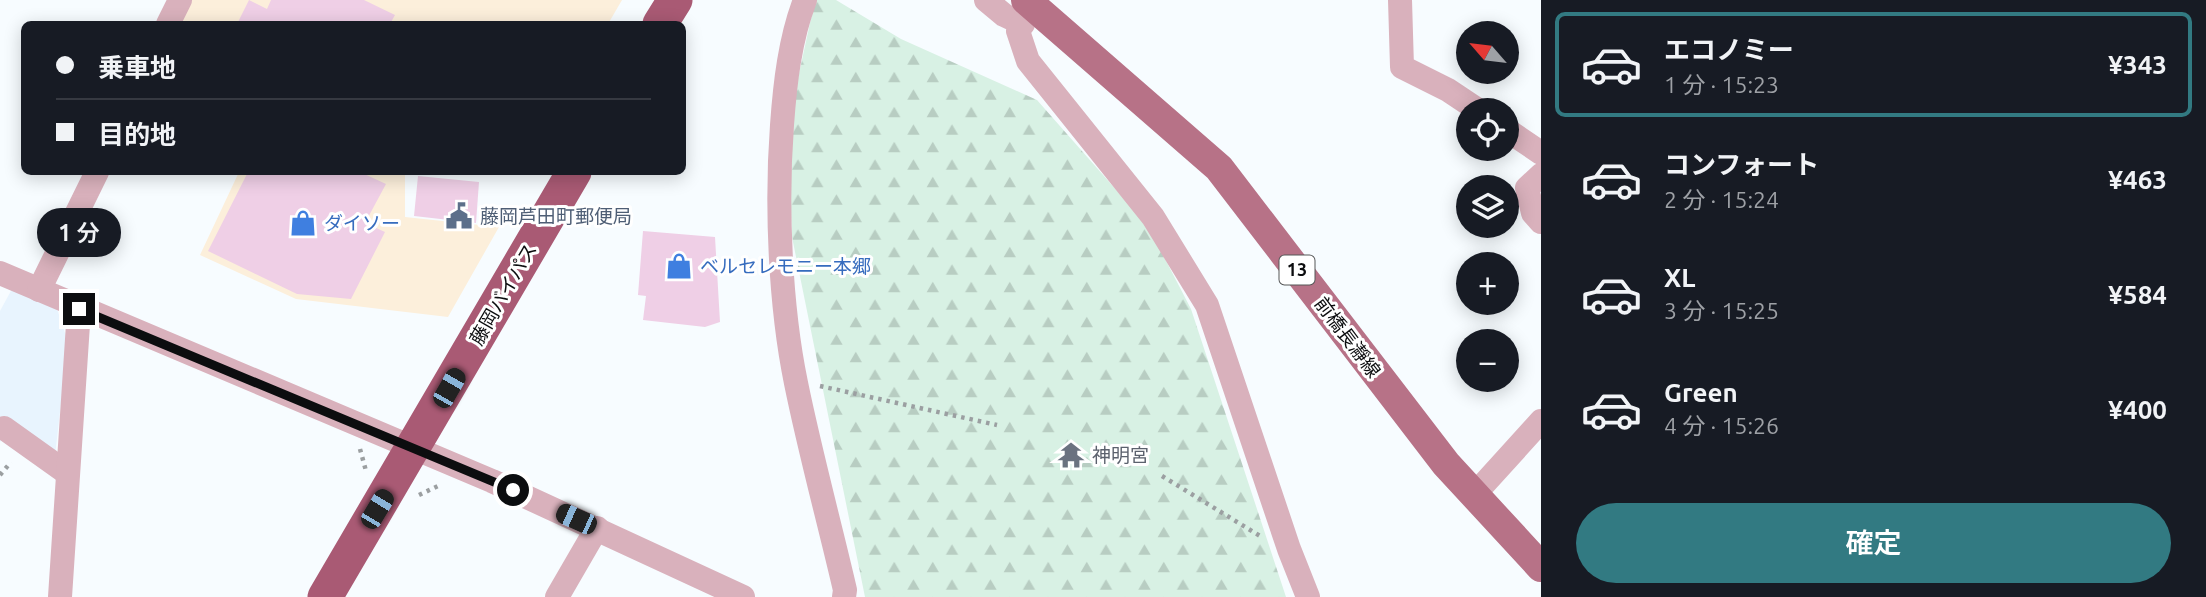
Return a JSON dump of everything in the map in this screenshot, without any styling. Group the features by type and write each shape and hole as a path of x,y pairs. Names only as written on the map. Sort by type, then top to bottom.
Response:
{"highway":[{"path":"662,21 675,0"},
{"name":"藤岡バイパス","path":"325,597 572,175"}],"main road":[{"name":"前橋長瀞線","path":"1027,10 1219,168 1473,496 1541,567"}],"street":[{"path":"170,21 180,0"},
{"path":"805,0 797,21 784,99 779,160 781,253 796,381 845,590 844,597"},
{"path":"986,0 1004,15 1027,10"},
{"path":"1400,0 1402,67 1460,98"},
{"path":"1027,10 1018,31 1028,61 1153,217 1207,305 1291,555 1308,597"},
{"path":"1519,138 1541,153"},
{"path":"39,290 96,175"},
{"path":"1541,175 1527,188 1533,213 1541,222"},
{"path":"0,273 597,528 743,597"},
{"path":"60,597 79,309"},
{"path":"1473,496 1541,421"},
{"path":"4,428 67,473"},
{"path":"557,597 597,528"}],"path":[{"path":"796,381 997,425"},
{"path":"1162,476 1291,555"}],"shaded area":[{"path":"191,0 622,0 610,21 180,21"},
{"path":"238,175 405,175 405,217 499,227 448,317 296,299 200,255"},
{"path":"12,289 57,309 68,342 53,473 2,439 0,442 0,311"}],"green space":[{"path":"815,0 836,0 901,39 1037,100 1148,226 1191,309 1286,597 865,597 792,237 788,124"}],"building":[{"path":"249,0 267,9 271,0 364,0 395,15 392,21 238,21"},
{"path":"246,175 366,175 386,184 365,223 385,232 351,299 297,294 208,251"},
{"path":"418,176 479,182 476,223 414,216"},
{"name":"ベルセレモニー本郷","path":"643,231 715,237 720,322 705,327 643,320 646,296 638,295"}],"place":[{"name":"藤岡芦田町郵便局","path":"459,216"},
{"name":"ダイソー","path":"303,223"},
{"name":"ベルセレモニー本郷","path":"679,266"},
{"name":"神明宮","path":"1071,455"}],"route":[{"path":"79,309 513,490"}]}
